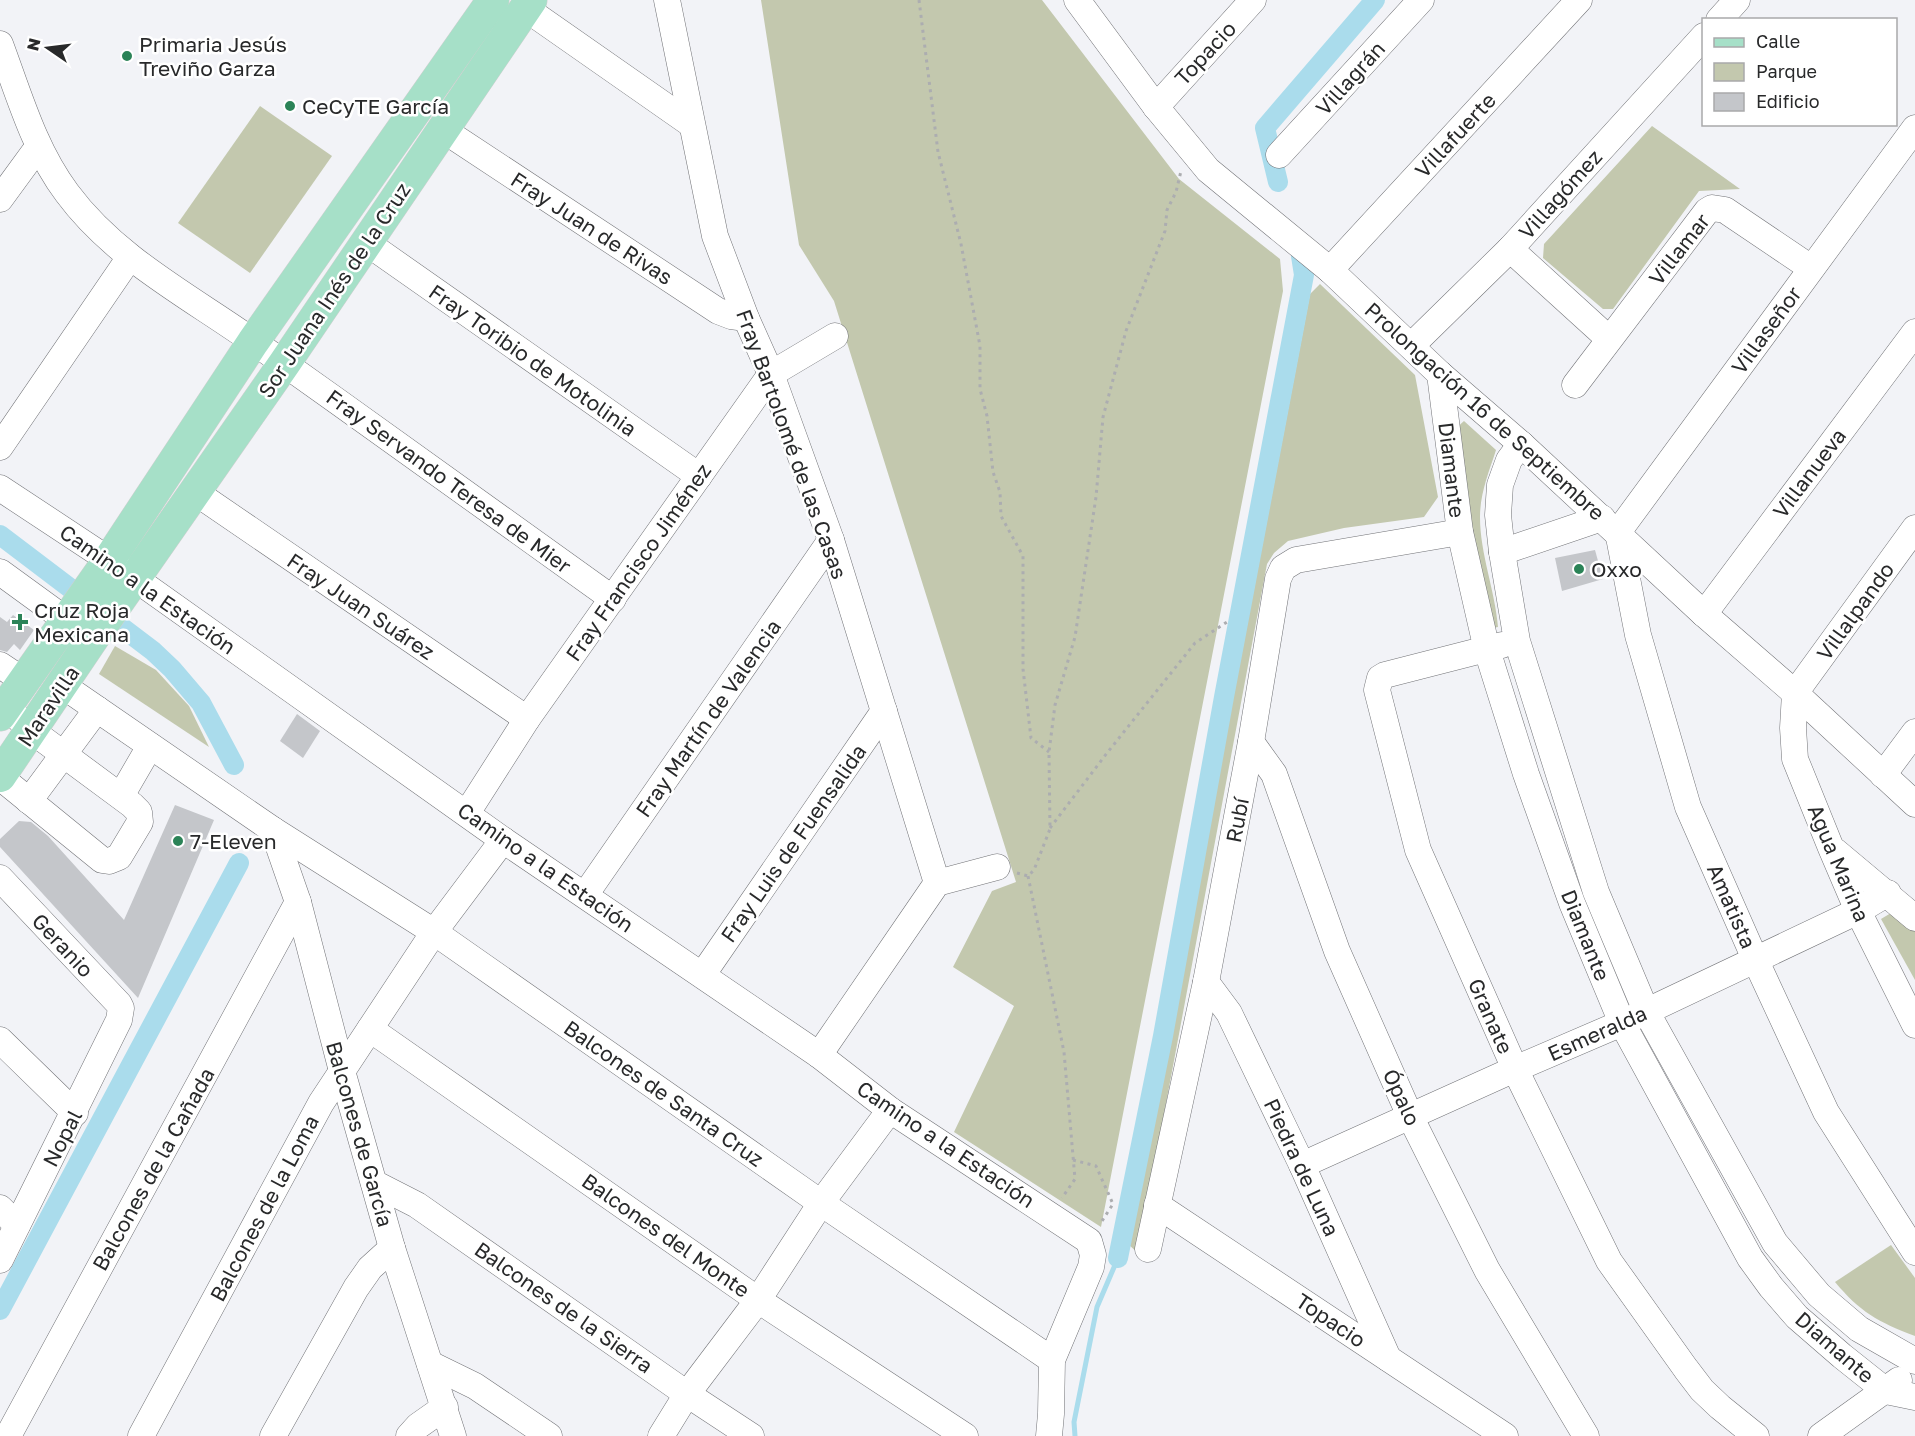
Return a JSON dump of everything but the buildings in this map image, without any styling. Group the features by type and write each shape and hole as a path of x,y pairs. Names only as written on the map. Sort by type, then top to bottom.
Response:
{"main road":[{"name":"Sor Juana Inés de la Cruz","path":"68,616 102,569 253,342 493,0"},
{"name":"Sor Juana Inés de la Cruz","path":"130,585 367,243 528,4"},
{"name":"Maravilla","path":"0,777 130,585"},
{"name":"Maravilla","path":"2,708 12,673 68,616"}],"street":[{"name":"Fray Bartolomé de las Casas","path":"667,0 715,236 746,318 771,374 831,540 937,883"},
{"name":"Topacio","path":"1156,106 1253,0"},
{"name":"Villagrán","path":"1279,155 1421,0"},
{"name":"Villafuerte","path":"1330,270 1579,0"},
{"path":"1721,18 1737,0"},
{"path":"528,4 691,124"},
{"name":"Prolongación 16 de Septiembre","path":"1088,5 1156,106 1208,170 1330,270 1440,374 1521,444 1704,614 1795,693 1915,804"},
{"name":"Villagómez","path":"1411,346 1510,249 1702,38"},
{"name":"Fray Servando Teresa de Mier","path":"0,44 38,147 68,194 94,224 130,258 253,342 613,599"},
{"name":"Villaseñor","path":"1610,525 1811,268 1915,128"},
{"name":"Fray Juan de Rivas","path":"442,129 718,311 746,318"},
{"path":"0,198 38,147"},
{"name":"Villamar","path":"1575,385 1712,208 1725,210 1811,268"},
{"name":"Fray Toribio de Motolinia","path":"367,243 699,476"},
{"path":"1510,249 1609,339"},
{"path":"0,447 130,258"},
{"name":"Villanueva","path":"1704,614 1915,332"},
{"name":"Fray Francisco Jiménez","path":"467,813 527,719 771,374 835,336"},
{"name":"Diamante","path":"1440,374 1460,532 1487,650 1526,774 1572,903 1622,1023 1750,1258 1764,1277 1797,1317 1886,1391 1915,1397"},
{"name":"Diamante","path":"1521,444 1509,460 1500,485 1498,515 1517,641 1596,892 1646,1011 1775,1243 1819,1294 1859,1329 1915,1361"},
{"name":"Camino a la Estación","path":"0,488 102,569 130,585 703,974 819,1055 890,1110 1051,1215 1090,1244"},
{"name":"Fray Juan Suárez","path":"195,492 527,719"},
{"path":"1502,552 1610,525"},
{"name":"Amatista","path":"1610,525 1638,635 1688,807 1826,1112 1915,1252"},
{"name":"Villalpando","path":"1795,693 1915,528"},
{"name":"Rubí","path":"1148,1249 1206,982 1251,742 1278,579 1283,567 1296,560 1460,532"},
{"name":"Fray Martín de Valencia","path":"585,895 831,540"},
{"path":"0,572 68,616"},
{"name":"Granate","path":"1517,641 1380,678 1377,690 1418,850 1515,1069 1609,1261 1702,1390 1756,1436"},
{"name":"Balcones de Santa Cruz","path":"62,685 273,831 434,932 821,1203 1052,1360"},
{"name":"Agua Marina","path":"1795,693 1793,728 1795,759 1858,911 1915,1025"},
{"path":"0,777 102,860 109,861 119,857 140,822 139,812 121,796 2,708"},
{"path":"29,801 97,709"},
{"name":"Fray Luis de Fuensalida","path":"703,974 884,711"},
{"path":"1884,775 1915,732"},
{"name":"Ópalo","path":"1251,742 1274,774 1337,951 1410,1116 1487,1270 1586,1436"},
{"path":"121,796 150,746"},
{"name":"Balcones de García","path":"273,831 298,902 342,1071 392,1248 453,1436"},
{"name":"Balcones de la Loma","path":"141,1436 321,1104 434,932 503,840"},
{"path":"1832,848 1915,918"},
{"path":"819,1055 937,883 997,867"},
{"name":"Geranio","path":"0,878 119,1004 120,1014"},
{"name":"Esmeralda","path":"1302,1165 1622,1023 1858,911 1888,893"},
{"name":"Balcones de la Cañada","path":"8,1436 298,902"},
{"name":"Piedra de Luna","path":"1206,982 1229,1013 1302,1165 1388,1358"},
{"name":"Nopal","path":"0,1260 8,1217 75,1113 120,1014"},
{"name":"Balcones del Monte","path":"370,1029 758,1300 965,1436"},
{"path":"0,1040 75,1113"},
{"path":"661,1436 687,1394 758,1300 821,1203 890,1110"},
{"name":"Balcones de la Sierra","path":"374,1183 417,1205 687,1394 751,1436"},
{"name":"Topacio","path":"1157,1205 1505,1436"},
{"path":"1049,1436 1052,1360 1091,1267 1093,1255 1090,1244"},
{"path":"273,1436 356,1288 370,1268 392,1248"},
{"path":"430,1364 475,1386 549,1436"},
{"path":"1821,1436 1886,1391 1915,1367"},
{"path":"409,1436 418,1426 445,1407"}],"path":[{"path":"919,0 938,152 961,244 980,346 980,388 987,416 993,472 1000,492 1001,516 1023,556 1023,669 1031,738 1049,752"},
{"path":"1050,829 1049,752 1055,705 1075,637 1096,497 1103,417 1126,331 1165,231 1167,210 1176,192 1187,145"},
{"path":"1028,876 1034,870 1050,829 1107,753 1195,643 1227,622"},
{"path":"997,867 1028,876"},
{"path":"1028,876 1064,1052 1075,1179 1051,1215"},
{"path":"1073,1160 1096,1167 1113,1204 1090,1244"}],"green space":[{"path":"761,0 1042,0 1179,179 1280,259 1283,291 1101,1227 954,1132 1014,1006 953,967 992,891 1016,882 834,301 799,245"},
{"path":"260,106 332,156 250,273 178,223"},
{"path":"1652,126 1740,189 1699,191 1613,309 1603,309 1543,258 1544,244"},
{"path":"1320,284 1415,375 1438,497 1424,517 1344,528 1288,541 1274,553 1267,564 1138,1253 1129,1245 1310,294"},
{"path":"1464,421 1496,450 1480,508 1482,545 1498,627 1492,628 1485,625 1454,430"},
{"path":"115,646 156,670 189,706 209,747 99,674"},
{"path":"1896,910 1915,928 1915,980 1881,919"},
{"path":"1891,1245 1915,1278 1915,1336 1890,1326 1862,1309 1835,1282"}],"waterway":[{"path":"1278,182 1265,128 1375,0"},
{"path":"1118,1258 1163,1036 1304,275 1301,256"},
{"path":"0,535 153,651 172,669 201,703 234,765"},
{"path":"0,1310 239,863"},
{"path":"1075,1436 1074,1422 1097,1307 1118,1258"}],"place":[{"name":"Primaria Jesús Treviño Garza","path":"127,56"},
{"name":"CeCyTE García","path":"290,106"},
{"name":"Oxxo","path":"1579,569"},
{"name":"Cruz Roja Mexicana","path":"20,622"},
{"name":"7-Eleven","path":"178,841"}]}
